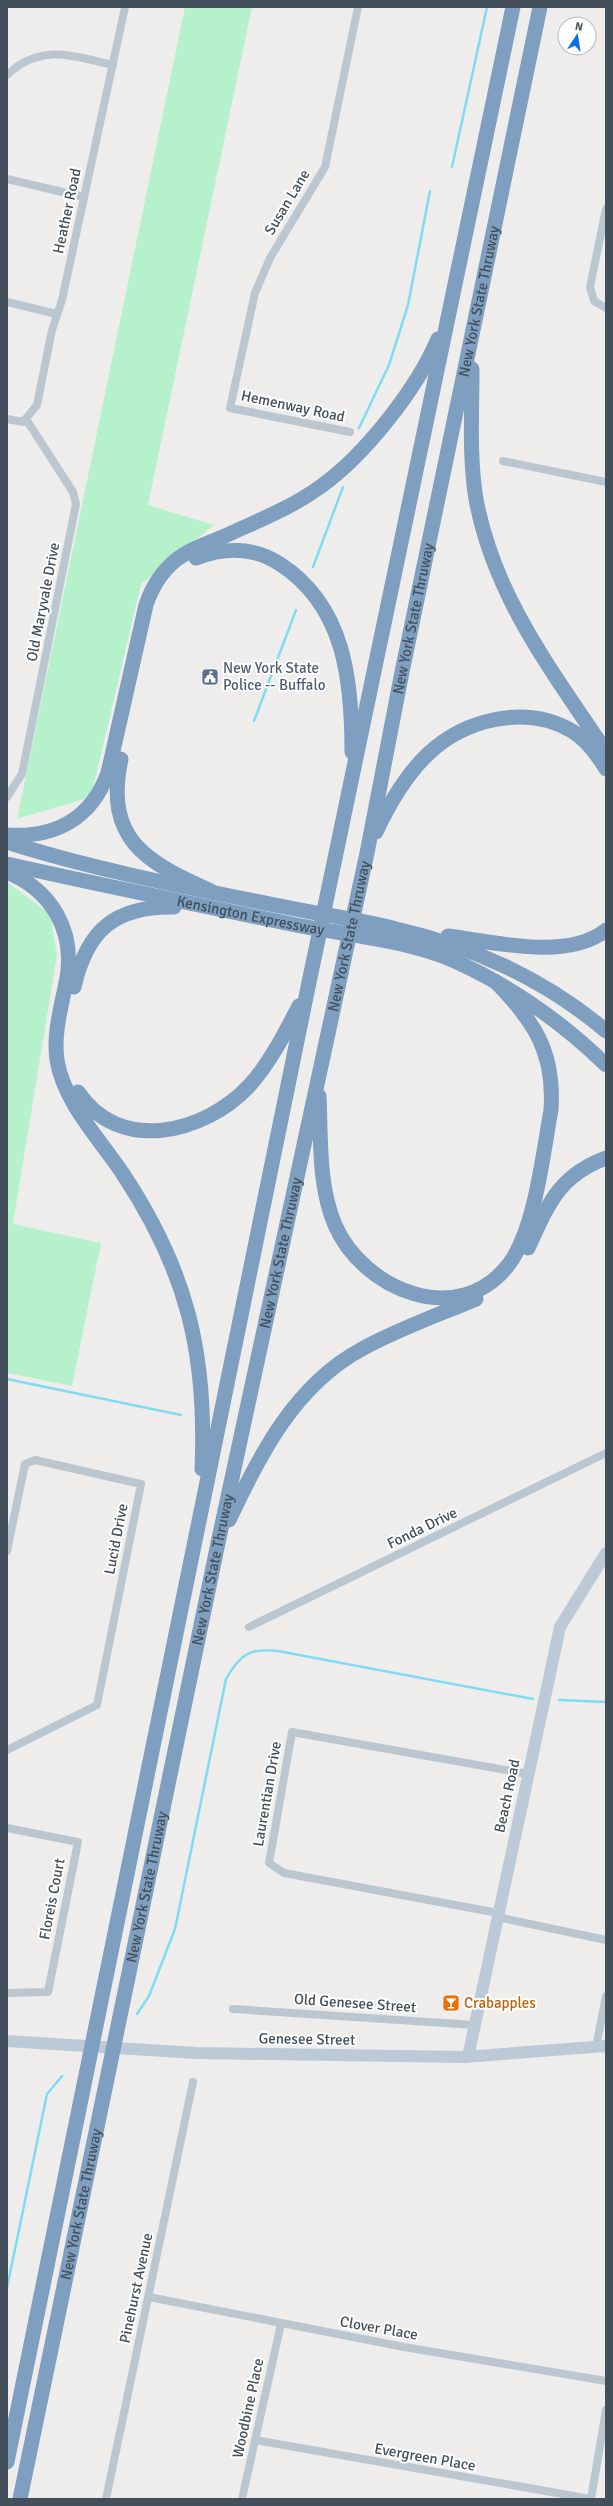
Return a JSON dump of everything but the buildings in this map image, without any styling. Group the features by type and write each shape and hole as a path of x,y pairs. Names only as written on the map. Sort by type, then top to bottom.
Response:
{"highway":[{"name":"New York State Thruway","path":"7,2462 307,992 353,781 513,7"},
{"name":"New York State Thruway","path":"20,2499 218,1543 318,1073 367,853 402,672 540,7"},
{"path":"7,835 35,835 64,825 89,807 96,798 108,773 146,605 157,581 165,571 190,551 297,502 321,487 342,468 366,444 414,384 429,360 454,295"},
{"path":"472,336 473,469 476,498 488,545 514,610 606,752"},
{"path":"211,891 171,873 143,853 129,837 121,820 116,786 152,609 165,583 182,567 193,560 223,550 251,552 275,560 291,571 320,600 336,635 345,672 352,734 353,781"},
{"path":"367,853 388,808 413,771 429,754 447,740 476,724 488,720 519,718 542,720 560,726 581,738 594,751 606,769"},
{"name":"Kensington Expressway","path":"7,842 83,862 211,891 389,927 478,954 525,976 571,1004 606,1031"},
{"name":"Kensington Expressway","path":"7,864 207,907 415,948 453,960 495,981 580,1039 606,1065"},
{"path":"7,872 22,878 38,890 50,903 62,923 69,959 56,1042 56,1058 63,1082 74,1104 150,1217 176,1273 183,1295 197,1353 203,1404 201,1508"},
{"path":"207,907 136,909 109,923 96,935 87,948 75,980 64,1030 65,1059 76,1088 89,1107 99,1116 129,1129 148,1131 181,1126 217,1111 249,1085 287,1029 307,992"},
{"path":"389,927 540,947 577,943 591,939 606,930"},
{"path":"318,1073 324,1187 335,1225 353,1253 366,1268 383,1280 418,1295 441,1298 456,1297 481,1289 510,1263 524,1235 551,1110 552,1091 550,1071 540,1037 519,1006 495,981"},
{"path":"218,1543 261,1455 298,1402 315,1383 361,1349 478,1298 496,1288 518,1266 551,1200 563,1184 586,1166 606,1158"}],"main road":[{"name":"Beach Road","path":"468,2058 560,1627 606,1553"},
{"name":"Genesee Street","path":"7,2042 159,2051 468,2058 601,2046"}],"street":[{"name":"Heather Road","path":"27,418 37,405 52,330 84,197 125,7"},
{"name":"Susan Lane","path":"230,408 255,292 270,258 325,167 358,7"},
{"path":"7,75 24,61 45,54 70,55 113,65"},
{"path":"7,179 84,197"},
{"path":"606,209 590,287 594,301 606,308"},
{"path":"7,302 57,314"},
{"name":"Hemenway Road","path":"230,408 350,432"},
{"path":"7,419 23,422 27,418"},
{"name":"Old Maryvale Drive","path":"7,797 22,774 76,504 73,492 27,418"},
{"path":"503,461 606,482"},
{"name":"Fonda Drive","path":"249,1628 606,1453"},
{"name":"Lucid Drive","path":"7,1551 25,1464 35,1460 141,1484 97,1705 7,1750"},
{"name":"Laurentian Drive","path":"498,1915 284,1873 269,1863 292,1732 528,1774"},
{"name":"Floreis Court","path":"7,1828 78,1842 48,1992 7,1993"},
{"path":"498,1915 606,1940"},
{"path":"601,2046 606,1996"},
{"name":"Old Genesee Street","path":"233,2009 475,2025"},
{"name":"Pinehurst Avenue","path":"106,2499 193,2082"},
{"name":"Clover Place","path":"149,2297 281,2324 606,2381"},
{"name":"Woodbine Place","path":"242,2499 281,2324"},
{"path":"591,2499 606,2410"},
{"name":"Evergreen Place","path":"255,2440 591,2499"}],"green space":[{"path":"185,7 252,7 148,505 214,525 141,584 91,797 17,819"},
{"path":"7,882 50,914 57,955 13,1224 101,1243 72,1386 7,1373"}],"waterway":[{"path":"452,167 487,7"},
{"path":"359,428 389,365 408,305 430,191"},
{"path":"313,567 343,487"},
{"path":"254,721 296,610"},
{"path":"7,1379 181,1415"},
{"path":"137,2014 149,1996 175,1929 226,1679 241,1658 253,1652 268,1650 278,1651 533,1699"},
{"path":"559,1700 606,1702"},
{"path":"7,2288 47,2094 62,2076"}],"place":[{"name":"New York State Police -- Buffalo","path":"210,677"},
{"name":"Crabapples","path":"451,2003"}]}
